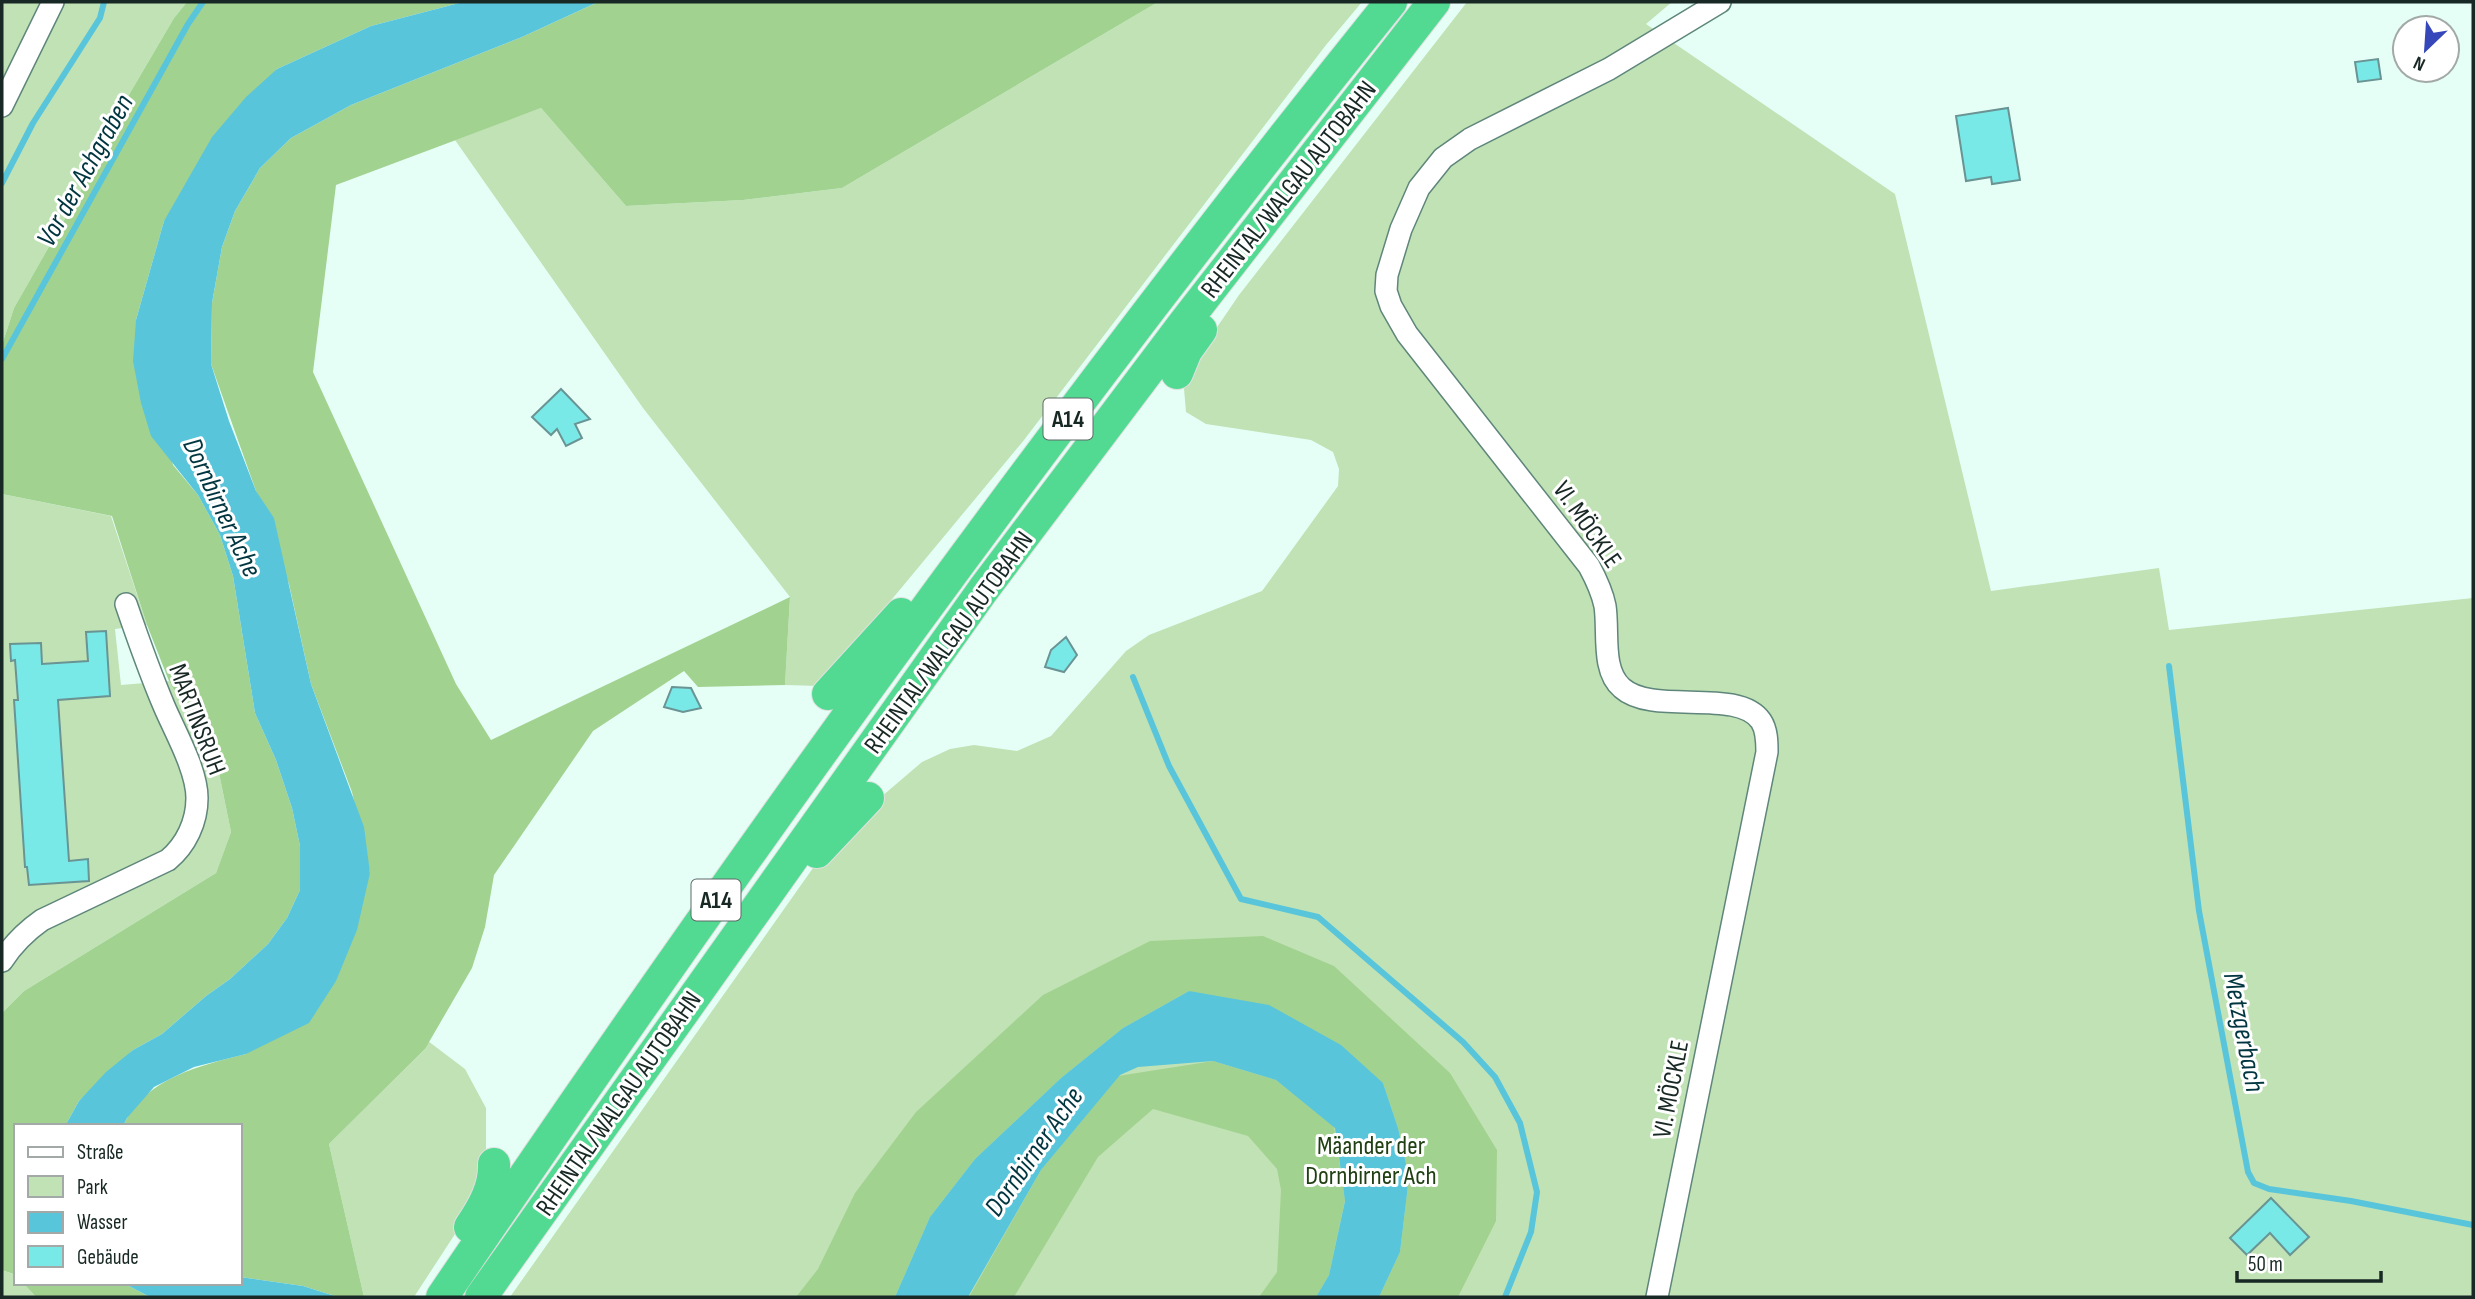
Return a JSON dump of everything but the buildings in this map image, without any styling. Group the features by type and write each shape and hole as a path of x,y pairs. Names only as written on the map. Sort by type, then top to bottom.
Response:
{"highway":[{"name":"RHEINTAL/WALGAU AUTOBAHN","path":"463,1253 969,551 1226,209 1391,2"},
{"name":"RHEINTAL/WALGAU AUTOBAHN","path":"481,1297 984,590 1242,248 1434,2"},
{"path":"1177,373 1186,351 1225,295 1242,248"},
{"path":"828,694 912,601 942,562 969,551"},
{"path":"742,928 868,798"},
{"path":"443,1295 440,1275 463,1253 487,1197 494,1175 494,1164"}],"street":[{"path":"2,106 53,2"},
{"name":"VI. MÖCKLE","path":"1657,1297 1767,752 1766,733 1760,719 1733,705 1648,700 1624,691 1612,678 1605,605 1594,576 1575,547 1407,334 1386,291 1387,275 1401,229 1419,188 1443,158 1470,139 1609,69 1720,2"},
{"name":"MARTINSRUH","path":"2,961 19,939 42,920 168,860 186,841 193,821 197,799 195,780 159,694 126,604"}],"green space":[{"path":"2,2 187,2 174,18 113,122 79,194 14,308 2,345"},
{"path":"187,2 463,2 371,26 277,69 164,221 136,320 173,465 198,495 220,535 233,576 255,713 276,760 292,808 300,846 300,890 287,918 268,944 162,1034 133,1050 79,1101 66,1124 14,1124 14,1274 2,1270 2,1013 24,991 216,873 231,832 218,768 169,681 147,625 112,516 2,494 2,345 14,308 79,194 113,122 174,18"},
{"path":"598,2 1158,2 842,188 743,200 626,206 541,108 336,185 313,372 456,684 491,740 790,597 785,685 698,687 684,671 593,731 494,875 485,927 472,968 425,1049 329,1144 364,1297 338,1297 303,1286 242,1277 242,1124 124,1124 145,1096 160,1085 193,1069 246,1054 370,873 352,792 311,684 289,584 211,364 212,303 222,247 235,211 260,168 291,138 351,105 522,37"},
{"path":"1158,2 1362,2 1326,45 1024,440 820,686 785,685 790,597 643,408 455,140 541,108 626,206 743,200 842,188"},
{"name":"Mäander der Dornbirner Ach","path":"1467,2 1672,2 1646,24 1895,194 1991,591 2159,568 2169,630 2473,598 2473,1297 510,1297 813,868 881,797 922,762 950,749 974,745 1017,751 1051,736 1126,651 1149,635 1262,591 1338,486 1339,469 1333,452 1311,440 1206,424 1186,412 1183,377 1239,295"},
{"path":"2,494 111,516 147,625 115,629 121,685 169,681 218,768 231,832 216,873 24,991 2,1013"},
{"path":"1263,936 1334,966 1450,1073 1497,1150 1496,1221 1458,1297 1379,1297 1400,1252 1409,1177 1398,1128 1383,1083 1189,991 1123,1028 1061,1078 975,1159 930,1217 895,1297 796,1297 818,1269 855,1193 916,1112 1043,995 1150,941"},
{"path":"428,1041 465,1069 486,1108 486,1168 472,1208 414,1297 364,1297 329,1144 425,1049"},
{"path":"1213,1061 1276,1080 1334,1126 1345,1200 1329,1275 1316,1297 1259,1297 1277,1272 1281,1190 1277,1169 1248,1136 1153,1109 1098,1157 1014,1297 969,1297 1041,1170 1118,1076"},
{"path":"2,1270 14,1275 14,1285 25,1285 36,1297 2,1297"},
{"path":"25,1285 127,1285 150,1297 36,1297"}],"water":[{"name":"Dornbirner Ache","path":"463,2 598,2 522,37 351,105 291,138 260,168 235,211 222,247 212,303 211,364 256,491 274,518 311,684 364,827 370,873 357,930 336,981 309,1023 246,1054 194,1067 154,1087 124,1124 66,1124 79,1101 106,1072 133,1050 162,1034 268,944 287,918 300,890 300,846 292,808 276,760 255,713 233,576 220,535 198,495 151,436 133,361 136,320 164,221 212,137 246,97 277,69 371,26"},
{"name":"Dornbirner Ache","path":"1189,991 1269,1005 1341,1045 1383,1083 1398,1128 1409,1177 1400,1252 1379,1297 1316,1297 1329,1275 1345,1201 1335,1128 1276,1080 1213,1061 1138,1067 1120,1075 1041,1170 968,1297 895,1297 930,1217 975,1159 1061,1078 1123,1028"},
{"path":"242,1277 303,1286 338,1297 150,1297 127,1285 242,1285"}],"waterway":[{"path":"2,183 33,123 100,18 104,2"},
{"name":"Vor der Achgraben","path":"2,359 188,24 203,2"},
{"name":"Metzgerbach","path":"2169,666 2199,911 2248,1172 2254,1183 2269,1189 2351,1201 2473,1225"},
{"path":"1133,677 1169,766 1241,899 1318,917 1463,1042 1495,1077 1520,1123 1537,1192 1531,1232 1505,1297"}]}
